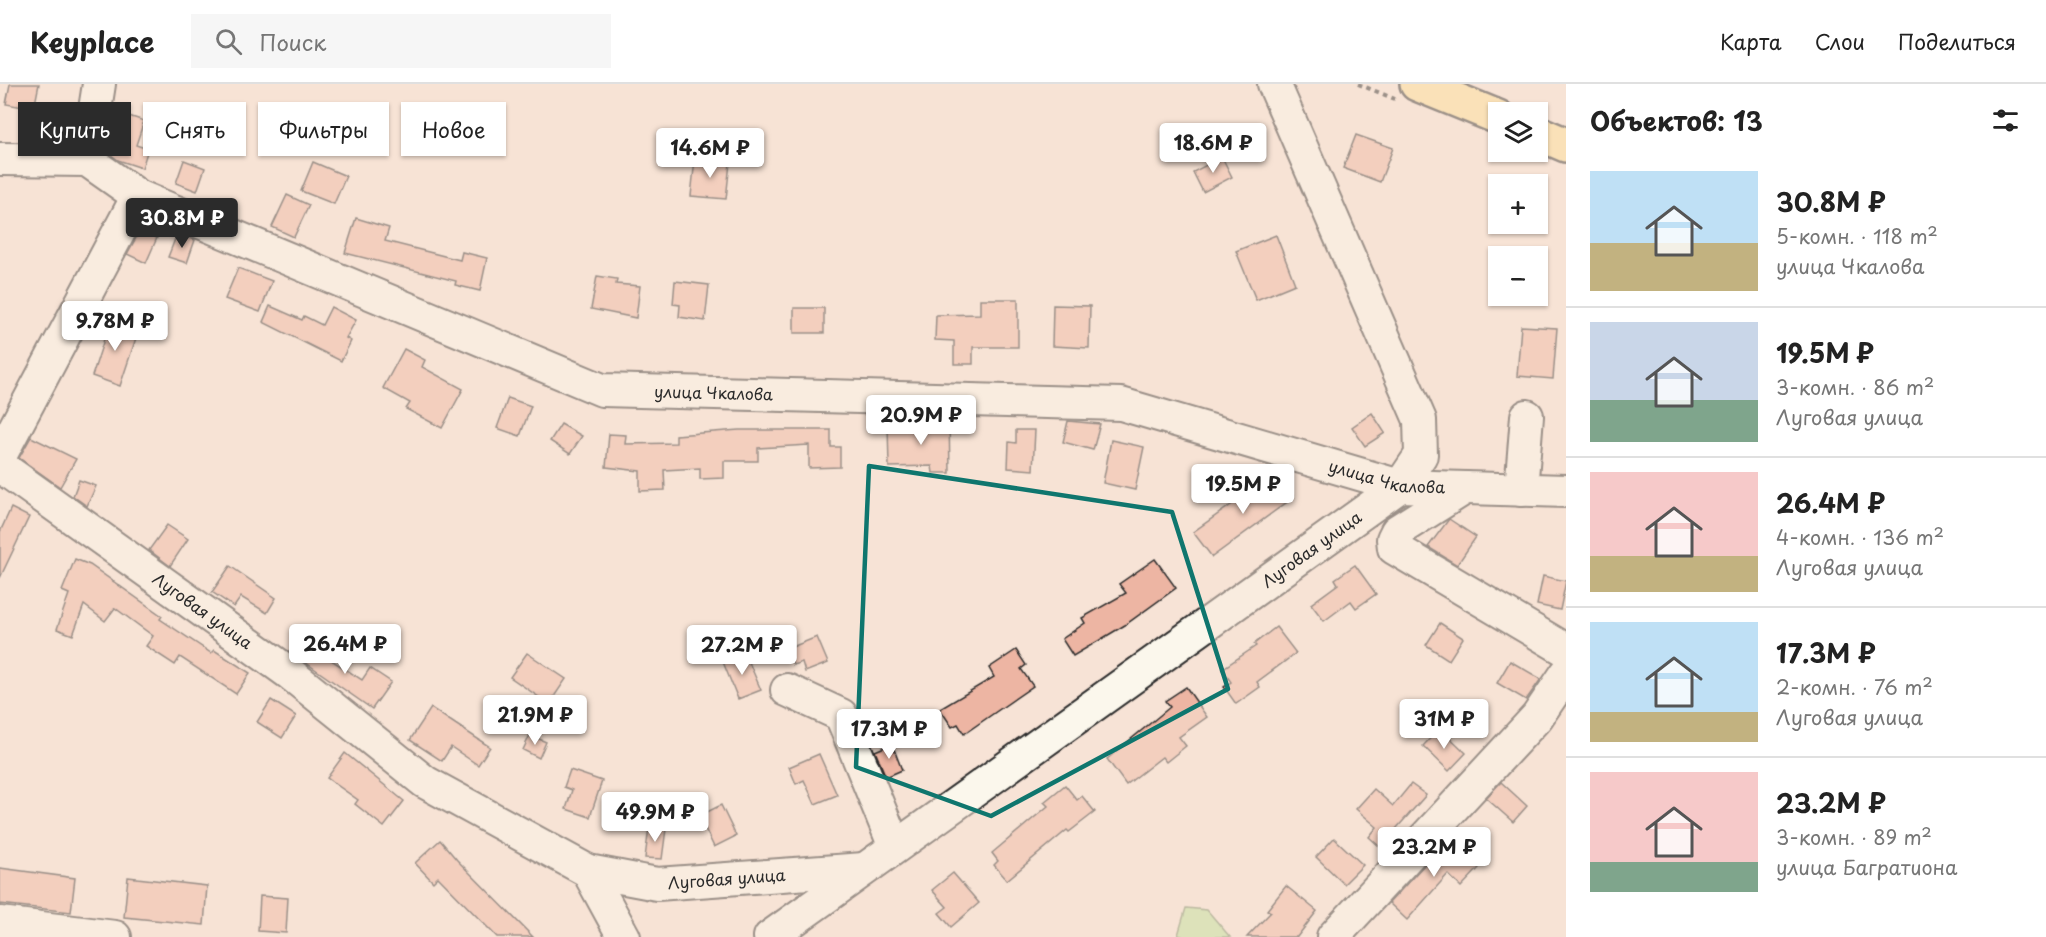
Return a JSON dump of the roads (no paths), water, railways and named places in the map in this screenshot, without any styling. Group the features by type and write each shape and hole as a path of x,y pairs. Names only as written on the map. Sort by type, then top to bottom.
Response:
{"main road":[{"path":"1417,84 1488,113"},
{"path":"1548,137 1566,145"}],"street":[{"path":"0,159 87,160 99,84"},
{"name":"Луговая улица","path":"770,937 1400,486 1421,455 1420,420 1274,84"},
{"name":"улица Чкалова","path":"87,160 138,196 602,390 1121,404 1400,486 1521,490 1566,489"},
{"path":"0,456 138,196"},
{"path":"1521,490 1527,416"},
{"name":"Луговая улица","path":"0,466 288,672 425,782 588,871 657,884 865,868"},
{"name":"улица Чкалова","path":"1465,488 1397,531 1393,539 1395,548 1566,650"},
{"path":"1333,937 1536,717 1566,674"},
{"path":"787,690 841,715 895,847"},
{"path":"588,871 624,937"},
{"path":"0,923 115,937"}]}
